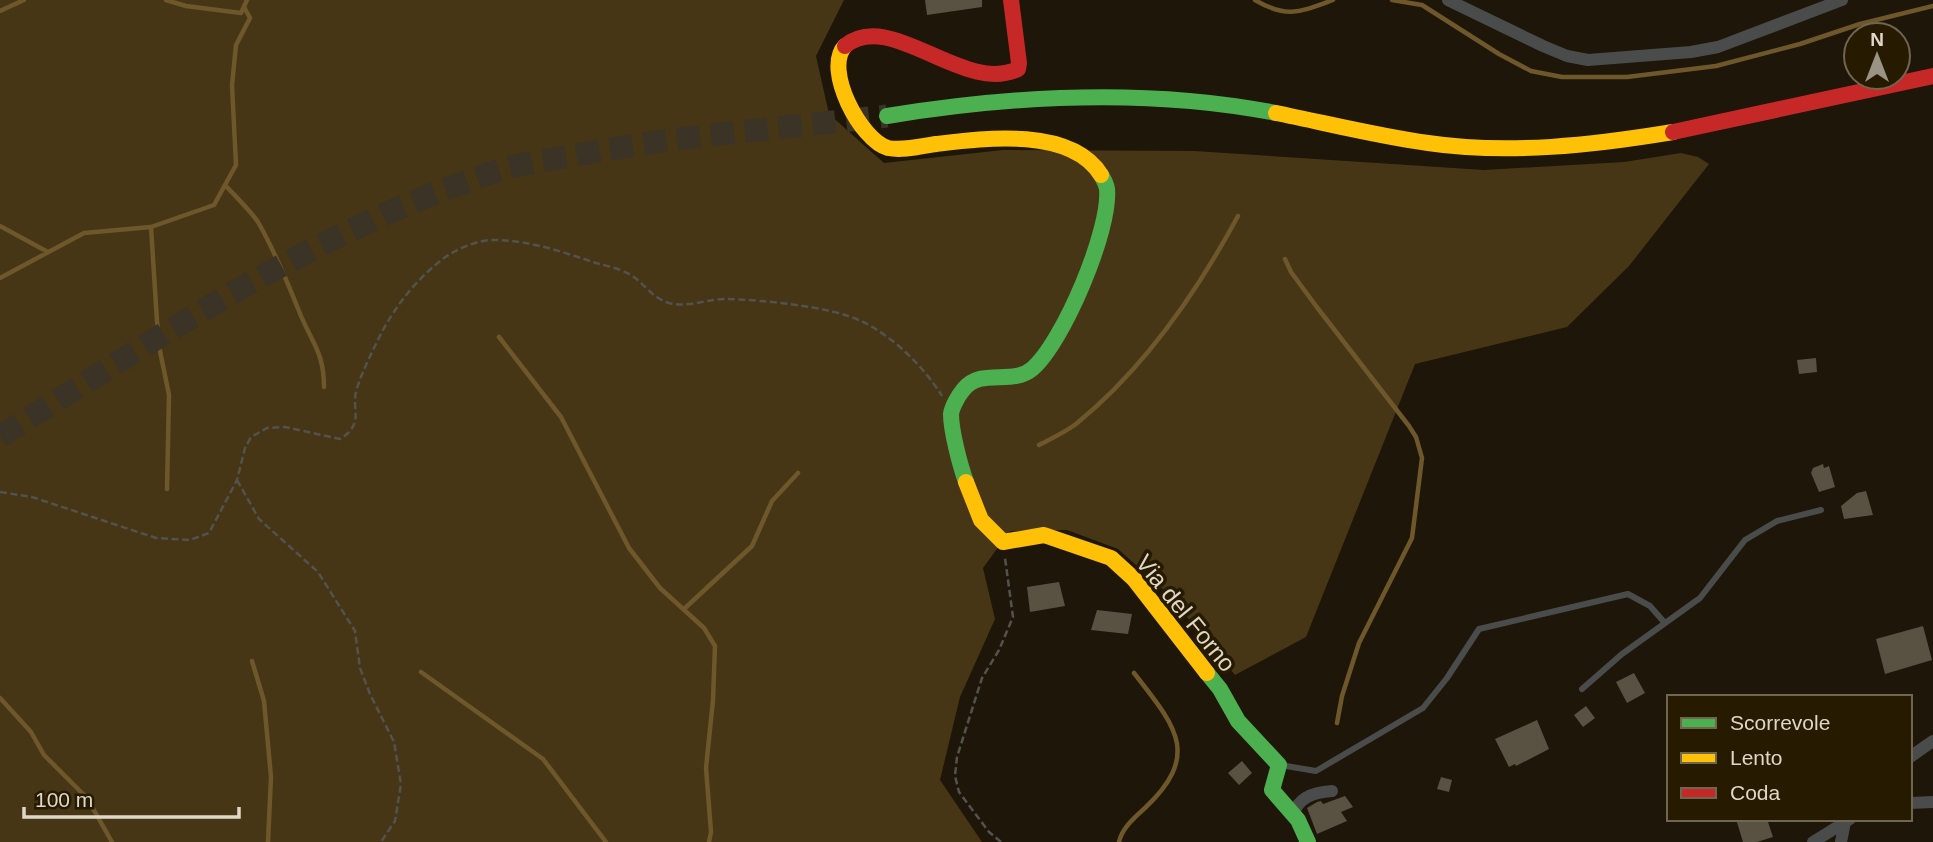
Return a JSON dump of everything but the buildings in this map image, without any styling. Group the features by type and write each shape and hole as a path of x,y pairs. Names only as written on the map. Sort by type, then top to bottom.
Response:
{"main road":[{"path":"1003,542 981,520 961,467 951,412 968,384 976,380 1028,374 1037,365 1090,267 1102,229 1107,185 1090,160 1078,150 1035,141 991,137 895,149 882,146 872,137 848,103 838,73 838,59 848,40 873,35 888,37 982,73 1010,75 1019,64 1011,0"},
{"path":"887,116 983,102 1109,97 1211,103 1306,118 1421,143 1507,147 1654,136 1811,105 1933,76"},
{"name":"Via del Forno","path":"1003,542 1044,535 1111,558 1134,579 1220,689 1238,721 1279,765"},
{"path":"1279,765 1272,790 1294,813 1308,842"}],"street":[{"path":"1448,0 1543,46 1567,56 1588,60 1691,52 1718,47 1842,0"},
{"path":"1912,756 1933,741"},
{"path":"1294,813 1297,804 1311,794 1332,791"},
{"path":"1912,803 1933,802"},
{"path":"1813,842 1848,821"},
{"path":"1841,842 1848,821"}],"lane":[{"path":"1582,689 1664,622 1700,598 1745,540 1777,521 1821,510"},
{"path":"1279,765 1316,771 1423,708 1447,678 1479,629 1628,594 1650,606 1664,622"}],"path":[{"path":"0,492 32,497 142,535 173,541 190,540 209,533 237,480 245,448 251,437 267,428 285,427 340,439 349,433 357,416 356,391 390,315 406,295 445,257 461,248 491,239 529,243 610,267 631,275 654,296 668,303 687,306 704,300 727,299 829,311 861,321 885,336 930,378 951,412"},
{"path":"237,480 259,519 318,572 355,631 360,668 394,742 401,784 395,821 381,842"},
{"path":"1001,842 989,832 959,792 955,776 957,757 982,678 999,650 1013,617 1003,542"}],"shaded area":[{"path":"0,0 844,0 816,56 829,114 884,163 1003,150 1194,151 1484,170 1624,162 1681,153 1698,157 1709,164 1629,266 1567,327 1415,364 1306,637 1235,675 1167,593 1118,549 1067,530 1010,531 983,568 995,619 960,697 940,780 982,842 0,842"}],"waterway":[{"path":"0,11 24,0"},
{"path":"166,0 186,6 241,13 247,0"},
{"path":"1255,0 1285,12 1311,8 1333,0"},
{"path":"1392,0 1422,5 1531,71 1562,77 1627,77 1716,66 1800,44 1860,24 1933,6"},
{"path":"0,278 84,233 151,227 214,205 236,165 232,85 236,45 250,18 244,7"},
{"path":"225,185 258,222 269,244 319,355 324,387"},
{"path":"1039,445 1076,424 1125,379 1147,354 1205,273 1238,216"},
{"path":"0,226 46,251"},
{"path":"151,227 160,351 169,395 167,489"},
{"path":"1285,259 1291,272 1316,306 1409,426 1416,437 1422,458 1412,538 1359,643 1342,696 1337,723"},
{"path":"499,337 561,417 629,548 660,588 704,628 715,646 706,768 711,832 709,842"},
{"path":"684,609 752,546 772,501 798,473"},
{"path":"252,661 264,701 271,777 268,842"},
{"path":"421,672 543,759 606,842"},
{"path":"1119,842 1129,823 1163,789 1173,772 1177,756 1171,725 1134,673"},
{"path":"0,698 31,732 44,755 87,798 112,842"}],"tunnel":[{"path":"0,436 244,286 307,252 436,193 504,169 533,162 734,132 887,116"}],"traffic: fast":[{"path":"887,116 984,103 1082,97 1179,100 1276,113"},
{"path":"966,482 951,414 957,398 970,383 978,379 1024,374 1032,369 1057,336 1083,284 1101,230 1107,189 1101,175"},
{"path":"1207,673 1220,689 1238,721 1279,765 1272,790 1298,820 1308,842"}],"traffic: slow":[{"path":"845,46 839,57 842,87 857,119 877,143 888,148 906,149 978,140 1026,139 1069,149 1087,160 1101,175"},
{"path":"1276,113 1371,133 1459,147 1551,147 1673,132"},
{"path":"966,482 981,520 1003,542 1044,535 1111,558 1134,579 1207,673"}],"traffic: jam":[{"path":"845,46 863,37 883,37 975,71 997,74 1018,69 1011,0"},
{"path":"1673,132 1933,76"}]}
